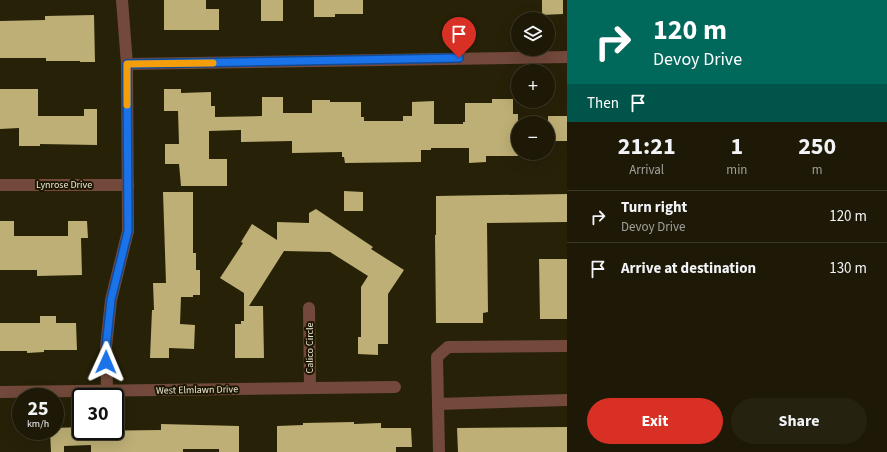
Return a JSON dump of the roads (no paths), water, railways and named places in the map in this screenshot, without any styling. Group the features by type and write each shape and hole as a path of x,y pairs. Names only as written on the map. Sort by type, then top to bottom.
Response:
{"street":[{"path":"107,388 106,347 111,300 128,231 127,64 122,0"},
{"path":"127,64 567,57"},
{"name":"Lynrose Drive","path":"0,185 128,185"},
{"name":"Calico Circle","path":"309,308 310,388"},
{"path":"439,452 438,357 448,347 567,346"},
{"name":"West Elmlawn Drive","path":"124,390 395,387"},
{"name":"West Elmlawn Drive","path":"0,392 72,391"},
{"path":"438,404 567,400"}]}
